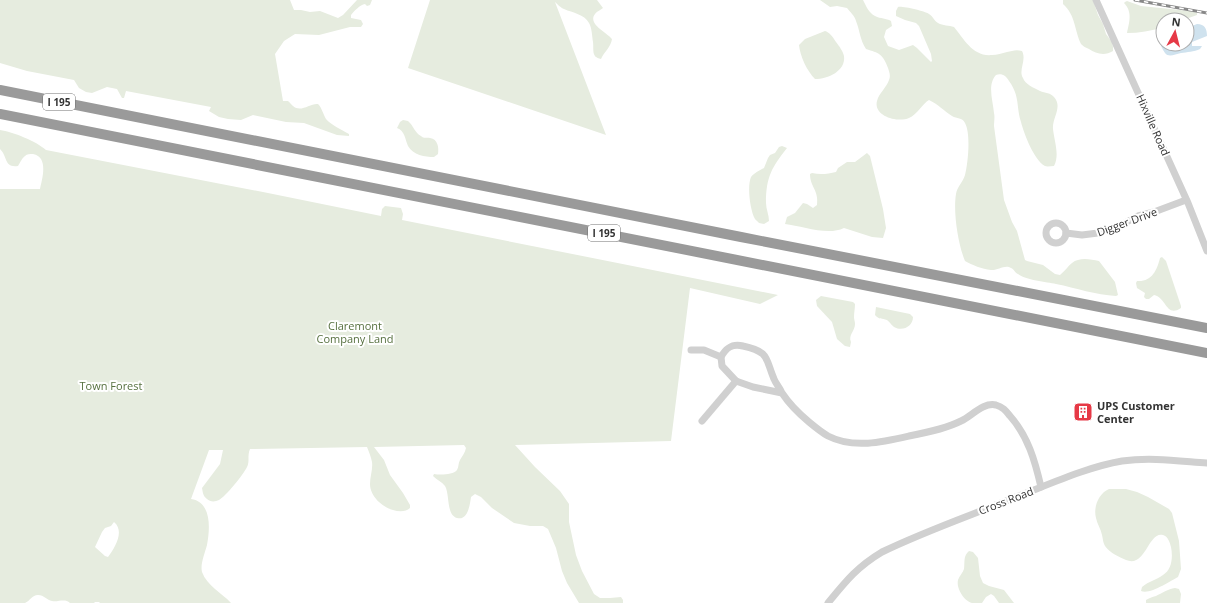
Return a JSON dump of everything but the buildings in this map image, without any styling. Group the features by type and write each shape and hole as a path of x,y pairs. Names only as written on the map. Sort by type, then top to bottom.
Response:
{"highway":[{"name":"I 195","path":"0,90 733,236 1207,328"},
{"name":"I 195","path":"0,114 1207,353"}],"street":[{"name":"Hixville Road","path":"1096,0 1186,200 1207,251"},
{"name":"Digger Drive","path":"1066,233 1082,235 1098,233 1117,227 1138,216 1154,212 1186,200"},
{"path":"782,393 753,387 736,381 722,366 721,357 725,349 737,344 754,348 762,353 768,361 774,380 790,405 798,413 829,436 843,441 862,443 890,440 924,433 961,421 984,407 993,405 999,406 1005,409 1024,434 1032,452 1041,487"},
{"path":"691,350 704,350 721,357"},
{"path":"702,421 736,381"},
{"name":"Cross Road","path":"828,603 852,574 865,562 882,552 1041,487 1085,471 1121,462 1157,459 1207,462"}],"green space":[{"path":"0,0 290,0 294,10 310,12 320,11 338,18 343,15 357,0 372,0 370,5 367,6 365,4 361,6 351,15 351,18 361,20 363,24 361,27 350,27 319,35 295,34 284,41 275,54 283,101 288,101 296,108 318,104 321,107 326,119 349,134 349,136 337,135 304,123 286,122 253,115 241,120 228,119 219,117 209,111 211,107 126,91 124,98 122,98 117,89 107,87 92,93 86,92 79,88 74,80 27,71 0,63"},
{"path":"430,0 597,0 603,8 595,14 593,18 594,21 599,28 612,39 601,59 594,55 590,25 587,20 559,6 555,2 606,135 408,68"},
{"path":"820,0 863,0 873,15 891,21 892,26 886,30 884,37 888,46 899,50 913,45 931,62 931,54 919,26 916,23 896,16 898,7 918,10 930,15 935,21 942,25 954,27 965,42 979,53 994,55 1014,50 1022,51 1024,58 1021,72 1024,80 1040,91 1053,96 1058,105 1053,125 1057,157 1054,166 1046,166 1041,163 1033,153 1024,133 1015,91 1012,86 1004,75 998,74 993,79 991,88 994,126 1004,200 1017,231 1025,260 1043,265 1055,274 1060,275 1075,261 1088,259 1099,261 1115,282 1118,295 1101,294 1031,279 1021,276 1009,267 996,270 984,269 965,261 958,237 955,201 957,191 965,175 967,163 968,134 965,123 929,100 909,118 899,120 882,114 877,106 877,101 890,77 886,63 880,55 866,49 861,39 854,16 847,8 837,6 830,7"},
{"path":"1063,0 1093,0 1106,34 1112,42 1113,51 1107,54 1098,53 1081,44 1073,18 1063,4"},
{"path":"1127,1 1141,6 1194,12 1155,12 1155,30 1127,33 1129,10 1124,3"},
{"path":"825,31 831,35 843,52 844,61 839,70 835,73 825,78 815,79 804,63 799,45 805,39"},
{"path":"403,120 408,121 422,137 435,140 438,147 438,154 434,157 423,156 413,152 408,146 403,133 397,128"},
{"path":"0,130 24,137 46,150 381,216 382,209 385,206 401,208 403,214 402,220 778,295 760,304 690,288 671,441 515,445 560,491 569,504 569,522 576,555 582,571 594,594 600,598 621,597 623,603 579,603 567,583 556,548 548,529 543,526 530,526 514,523 475,494 471,497 466,515 461,518 454,516 451,513 445,486 433,476 434,474 450,474 457,470 459,461 466,450 464,445 374,447 384,460 390,475 410,505 410,508 404,511 389,509 374,497 370,484 372,462 367,447 250,449 248,465 245,471 226,494 219,500 214,501 210,501 206,498 203,494 202,488 220,464 223,450 209,450 191,499 198,501 203,505 208,517 209,531 202,562 202,572 207,581 231,603 70,603 64,600 52,601 38,595 34,596 25,603 0,603 0,189 40,189 43,164 38,156 29,154 22,159 18,166 10,165 0,149","holes":["114,522 119,530 118,540 108,557 105,556 95,547 105,528 111,526"]},
{"path":"782,146 787,148 777,161 767,186 766,203 769,221 764,224 759,223 753,215 750,204 749,186 751,177 764,168 770,155 775,153 779,147"},
{"path":"867,153 870,156 883,209 886,228 883,238 872,237 844,228 823,231 785,224 787,217 795,213 803,203 813,208 817,205 817,196 811,182 810,174 836,172 838,168 847,162 855,162"},
{"path":"1162,257 1166,261 1181,306 1181,308 1172,311 1162,300 1154,295 1149,299 1146,299 1144,297 1145,293 1137,288 1136,283 1137,281 1146,280 1153,274 1160,258"},
{"path":"821,296 853,302 855,304 855,324 850,337 850,347 845,346 837,339 832,322 817,306 816,300"},
{"path":"876,307 910,314 913,317 913,320 907,327 901,329 897,328 887,320 876,317"},
{"path":"1109,489 1126,489 1137,492 1169,509 1172,513 1179,541 1181,569 1178,577 1155,589 1145,592 1141,591 1142,587 1166,573 1170,567 1172,559 1171,547 1166,537 1163,535 1158,535 1154,538 1143,555 1133,561 1126,560 1118,556 1109,551 1105,546 1095,514 1095,509 1102,494"},
{"path":"969,551 973,552 978,558 980,576 983,583 1004,590 1014,603 999,603 991,594 986,597 982,603 972,603 966,600 959,590 958,580 964,569 965,557"},
{"path":"1175,588 1179,589 1181,594 1180,603 1146,603 1146,600 1167,590"}],"water":[{"path":"1200,24 1204,26 1207,36 1195,41 1195,25"},
{"path":"1195,46 1202,46 1200,49 1195,50"},
{"path":"1164,52 1187,52 1172,55"}],"railway":[{"path":"1135,0 1207,13"}],"place":[{"name":"UPS Customer Center","path":"1083,412"}],"park label":[{"name":"Claremont Company Land","path":"355,332"},
{"name":"Town Forest","path":"111,386"}]}
